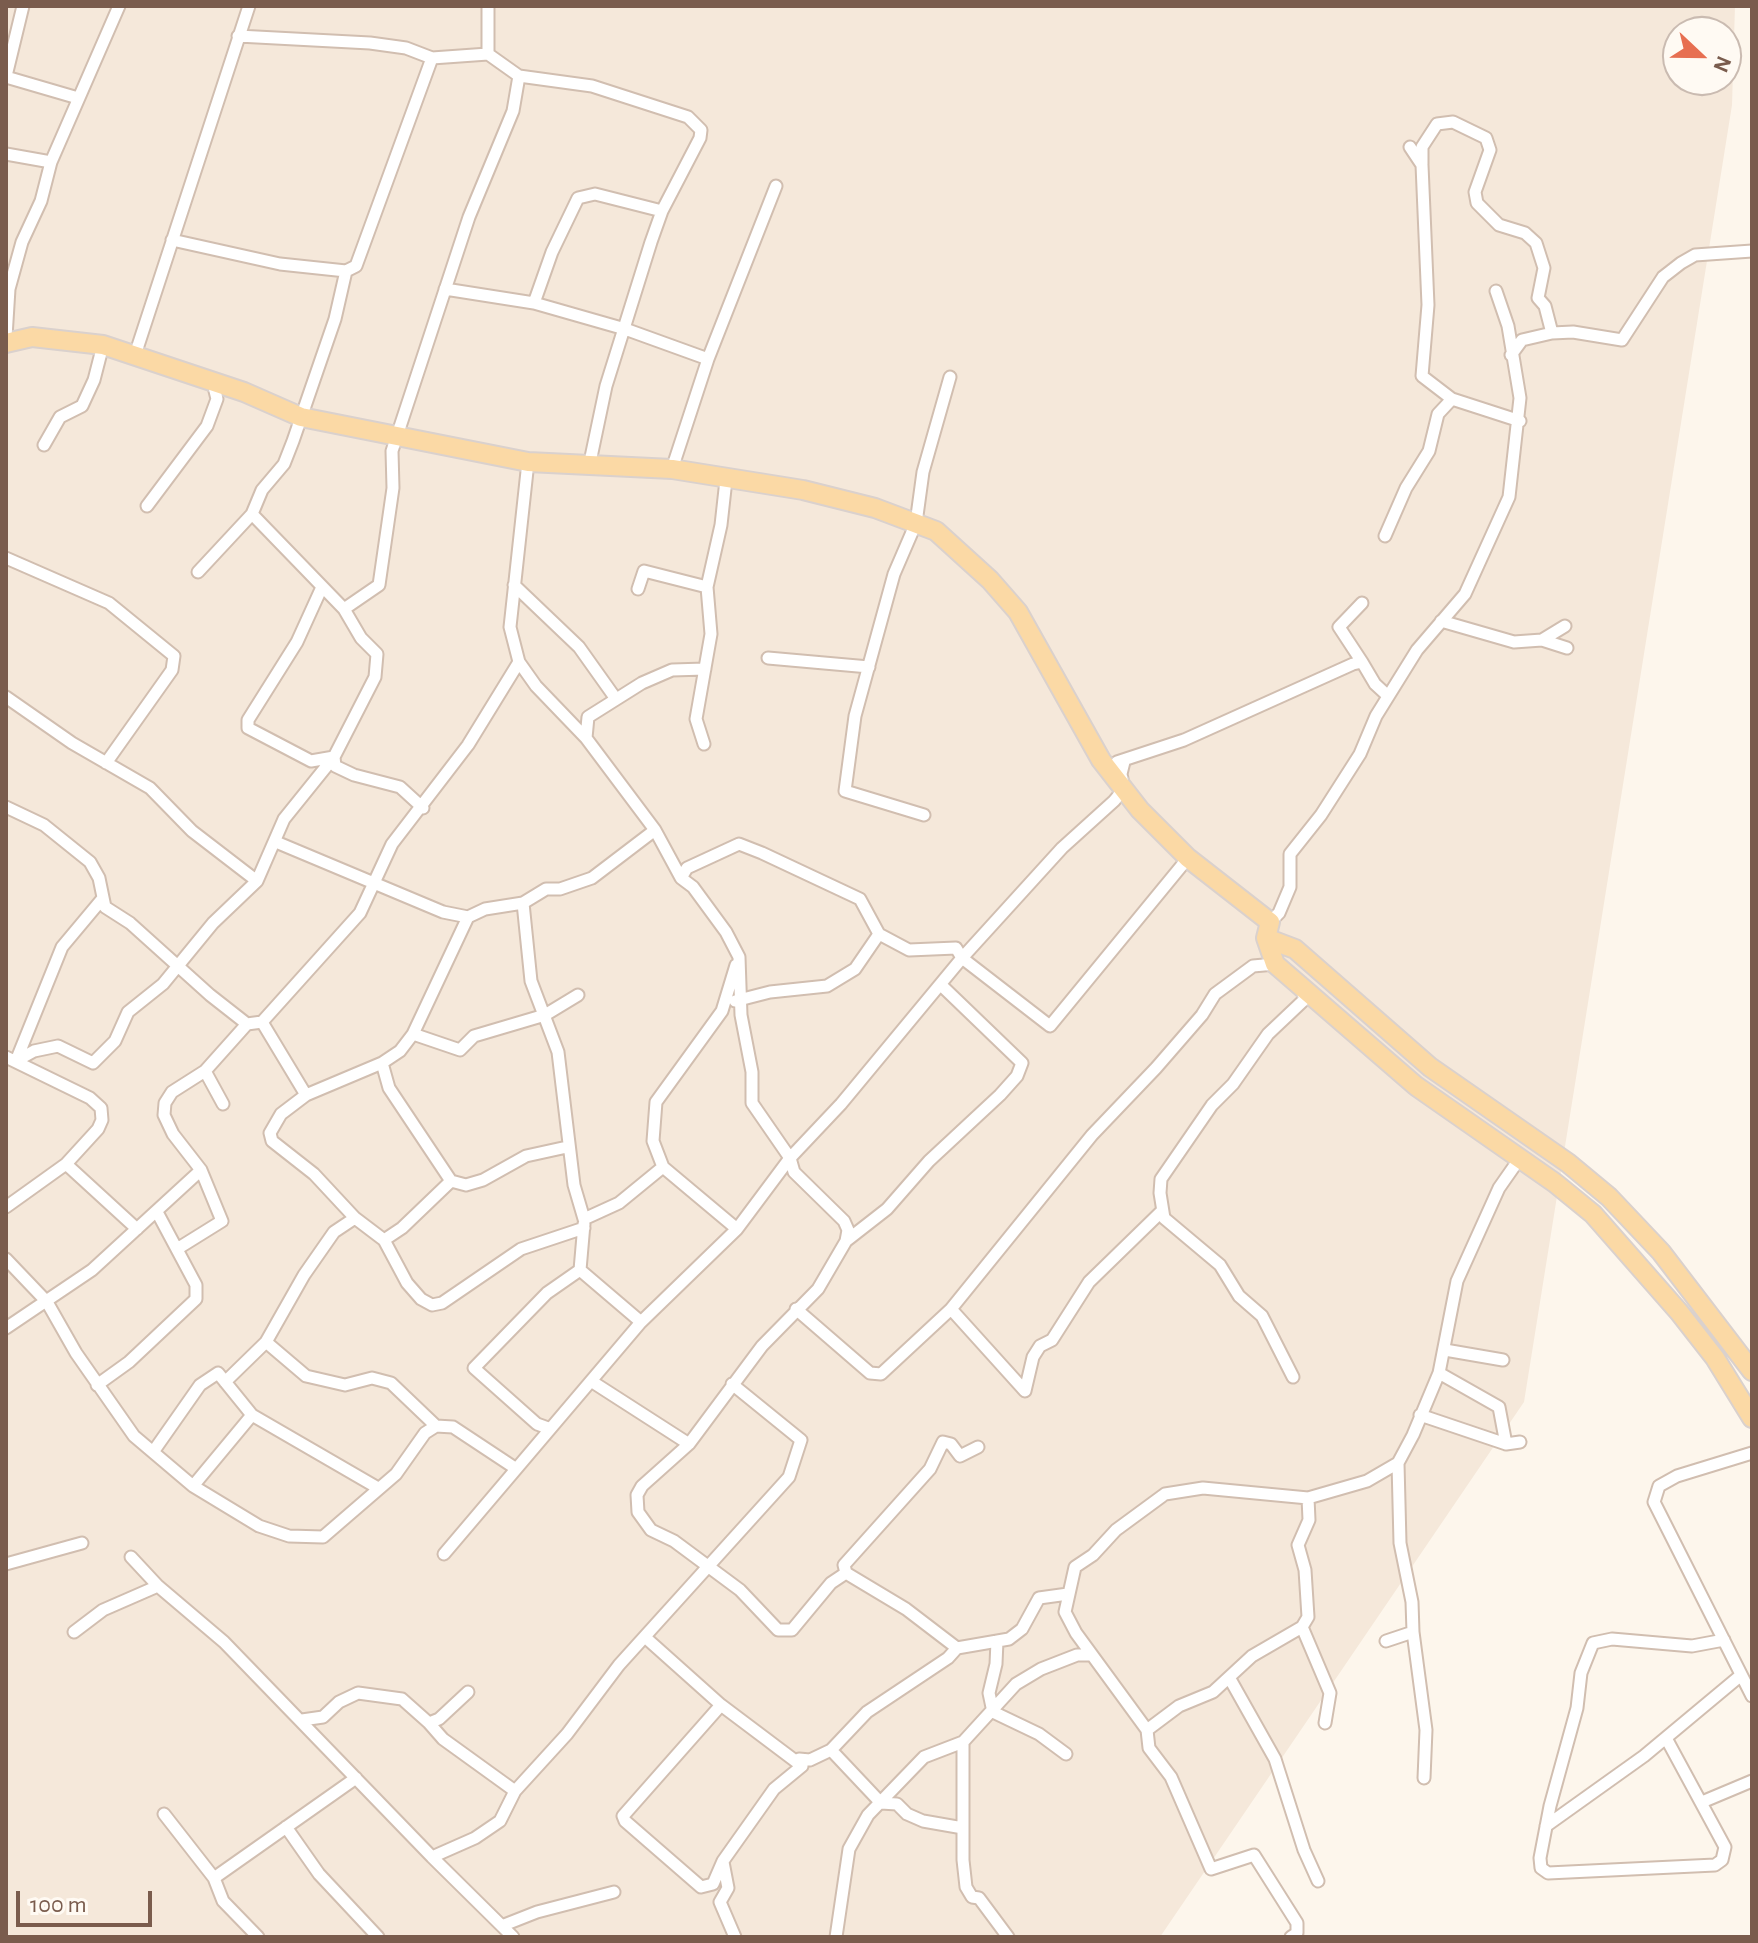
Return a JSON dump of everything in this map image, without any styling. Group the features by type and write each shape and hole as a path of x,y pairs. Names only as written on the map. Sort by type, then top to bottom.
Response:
{"main road":[{"path":"6,340 32,337 103,345 244,392 301,417 398,438 434,441 528,462 590,462 672,469 849,500 936,531 990,580 1018,612 1101,760 1188,858 1430,1067 1568,1163 1609,1197 1661,1252 1752,1371"},
{"path":"1268,930 1275,964 1301,988 1416,1086 1520,1158 1593,1214 1642,1266 1715,1358 1752,1418"}],"street":[{"path":"23,6 6,76 78,98"},
{"path":"6,340 9,289 16,264 41,201 51,162 119,6"},
{"path":"135,355 249,6"},
{"path":"488,6 488,54"},
{"path":"238,36 370,43 406,48 432,58 488,54 519,76 592,86 677,113 697,124 700,138 662,211 606,386 590,462"},
{"path":"172,240 280,264 346,271 356,266 432,58"},
{"path":"344,609 379,585 393,488 392,451 469,217 513,111 519,76"},
{"path":"1520,421 1452,399 1438,392 1422,376 1428,305 1422,147 1437,124 1453,122 1486,138 1490,150 1475,192 1477,203 1499,225 1525,233 1536,243 1544,268 1538,298 1545,306 1552,333"},
{"path":"1410,147 1422,165"},
{"path":"6,154 51,162"},
{"path":"672,469 708,359 776,186"},
{"path":"534,303 578,198 595,194 662,211"},
{"path":"1511,355 1522,340 1552,333 1573,332 1622,340 1663,277 1681,263 1695,255 1752,251"},
{"path":"198,572 252,514 262,490 284,464 335,319 346,271"},
{"path":"445,289 534,303 625,329 708,359"},
{"path":"1268,930 1290,887 1290,854 1321,815 1360,754 1388,696 1475,578 1509,497 1520,421 1520,398 1508,326 1496,291"},
{"path":"44,445 60,417 82,406 94,380 103,345"},
{"path":"924,815 845,791 855,716 894,574 916,523 923,472 950,377"},
{"path":"147,506 207,426 217,399 213,383"},
{"path":"1385,536 1406,488 1429,451 1438,414 1452,399"},
{"path":"528,462 510,627 519,662 536,686 586,738 655,830 681,878 693,887 726,932 739,957 741,998 752,1072 752,1103 790,1158 794,1172 844,1221 846,1241"},
{"path":"704,744 696,719 711,634 707,587 721,525 726,480"},
{"path":"11,1059 58,1046 93,1063 115,1041 128,1012 163,984 177,964 257,881 284,819 334,757 375,677 377,654 361,638 344,609 252,514"},
{"path":"6,558 109,603 174,656 172,670 106,763"},
{"path":"638,589 644,571 707,587"},
{"path":"514,585 579,647 616,699"},
{"path":"322,587 297,642 248,720 248,728 311,761 334,757"},
{"path":"1362,603 1339,627 1375,684 1388,696"},
{"path":"1441,621 1514,642 1542,640 1567,648"},
{"path":"1542,640 1565,626"},
{"path":"768,658 869,667"},
{"path":"177,1249 222,1221 201,1170 173,1134 164,1115 172,1092 205,1071 247,1024 262,1022 360,913 392,844 423,808 468,745 519,662"},
{"path":"1101,760 1124,762 1268,705 1286,694 1362,662"},
{"path":"586,738 588,717 616,699 672,670 705,669"},
{"path":"6,697 150,788 192,831 257,881"},
{"path":"334,757 335,766 354,775 400,787 423,808"},
{"path":"444,1554 641,1322 737,1229 790,1158 841,1104 962,958 1062,848 1124,789 1121,774 1124,762"},
{"path":"6,807 44,825 90,862 99,878 105,907 247,1024"},
{"path":"276,842 443,912 468,917 485,909 523,903 546,889 560,889 592,878 655,830"},
{"path":"681,878 687,868 739,844 860,899 879,934 913,951 956,948 962,958 1050,1026 1188,858"},
{"path":"11,1059 62,947 103,898"},
{"path":"523,903 531,981 558,1052 567,1147 584,1224 580,1270"},
{"path":"468,917 413,1034 400,1051 382,1063 306,1095 281,1114 270,1133 272,1141 314,1174 355,1218 384,1240 407,1283 421,1299 432,1305 442,1303 521,1249 584,1224 619,1203 663,1167"},
{"path":"722,1011 741,998 827,986 855,969 879,934"},
{"path":"737,1229 663,1167 653,1141 656,1102 722,1011 739,957"},
{"path":"796,1309 876,1375 951,1309 1092,1135 1156,1068 1202,1015 1215,994 1253,966 1275,964"},
{"path":"846,1573 831,1583 792,1630 778,1630 740,1590 674,1541 651,1530 636,1505 642,1486 689,1444 732,1384 796,1309 818,1289 846,1241 887,1209 929,1161 1017,1076 1022,1063 941,985"},
{"path":"1293,1377 1262,1316 1239,1296 1220,1265 1164,1218 1161,1179 1172,1159 1212,1105 1233,1084 1268,1034 1305,999 1301,988"},
{"path":"413,1034 460,1050 474,1036 545,1015 578,995"},
{"path":"262,1022 306,1095"},
{"path":"6,1207 66,1164 98,1129 101,1108 90,1098 11,1059"},
{"path":"382,1063 389,1088 451,1181 466,1185 483,1180 526,1156 567,1147"},
{"path":"205,1071 223,1104"},
{"path":"1424,1778 1426,1730 1412,1602 1400,1543 1398,1463 1439,1373 1457,1281 1499,1188 1520,1158"},
{"path":"66,1164 137,1229"},
{"path":"6,1328 92,1270 201,1170"},
{"path":"384,1240 402,1228 451,1181"},
{"path":"951,1309 1025,1391 1033,1357 1040,1346 1052,1340 1089,1282 1162,1211"},
{"path":"97,1385 129,1362 196,1299 196,1285 157,1212"},
{"path":"225,1382 266,1342 304,1275 334,1232 355,1218"},
{"path":"6,1259 47,1302 118,1417 193,1486 259,1526 308,1538 323,1537 396,1474 425,1433 436,1426 453,1427 515,1468"},
{"path":"580,1270 641,1322"},
{"path":"548,1428 537,1424 474,1368 547,1293 580,1270"},
{"path":"266,1342 306,1376 345,1385 372,1378 391,1383 436,1426"},
{"path":"1445,1347 1445,1350 1503,1360"},
{"path":"153,1452 200,1385 218,1373 252,1415 378,1488"},
{"path":"1439,1373 1499,1407 1506,1444"},
{"path":"591,1381 689,1444"},
{"path":"432,1857 475,1838 500,1821 515,1791 567,1734 619,1665 789,1477 802,1445 797,1436 732,1384"},
{"path":"193,1486 252,1415"},
{"path":"1420,1415 1506,1444 1520,1442"},
{"path":"957,1648 906,1609 846,1573 844,1565 849,1555 930,1469 943,1442 951,1444 960,1456 978,1447"},
{"path":"1752,1453 1677,1476 1659,1486 1654,1502 1752,1696"},
{"path":"1291,1937 1297,1933 1297,1923 1254,1855 1211,1869 1171,1777 1149,1748 1147,1730 1065,1612 1068,1594 1075,1567 1165,1494 1203,1488 1308,1498 1367,1481 1398,1463"},
{"path":"1147,1730 1164,1715 1230,1679 1252,1656 1302,1627 1308,1617 1305,1570 1298,1545 1309,1520 1308,1498"},
{"path":"6,1564 82,1543"},
{"path":"131,1557 158,1586 224,1642 513,1937"},
{"path":"74,1632 103,1610 158,1586"},
{"path":"802,1766 799,1759 810,1760 831,1750 867,1712 948,1658 957,1648 1009,1639 1022,1629 1039,1598 1068,1594"},
{"path":"1302,1627 1330,1693 1325,1723"},
{"path":"1386,1641 1413,1632"},
{"path":"646,1638 721,1705 802,1766"},
{"path":"1666,1738 1725,1847 1722,1860 1715,1865 1548,1873 1541,1868 1546,1826 1577,1708 1581,1673 1593,1643 1612,1639 1692,1646 1724,1640"},
{"path":"993,1712 989,1693 996,1664 997,1641"},
{"path":"836,1937 849,1849 856,1831 881,1803 924,1757 963,1742 1016,1684 1041,1669 1077,1655 1092,1655"},
{"path":"1546,1826 1666,1738 1740,1676"},
{"path":"1230,1679 1275,1759 1304,1850 1318,1881"},
{"path":"429,1723 439,1719 468,1692"},
{"path":"302,1720 323,1717 339,1702 358,1693 402,1699 443,1739 515,1791"},
{"path":"721,1705 623,1816 701,1887 713,1884 723,1861 774,1789 802,1766"},
{"path":"993,1712 1039,1734 1066,1754"},
{"path":"963,1742 963,1828 969,1894 979,1898 1008,1937"},
{"path":"831,1750 881,1803 897,1804 907,1814 923,1821 963,1828"},
{"path":"214,1878 356,1778"},
{"path":"1702,1802 1752,1781"},
{"path":"164,1814 214,1878 223,1901 258,1937"},
{"path":"286,1827 319,1874 378,1937"},
{"path":"723,1861 728,1888 720,1902 735,1937"},
{"path":"504,1925 537,1912 614,1892"}],"shaded area":[{"path":"6,6 1735,6 1735,16 1662,16 1662,96 1732,96 1732,105 1524,1402 1160,1937 6,1937"}]}
